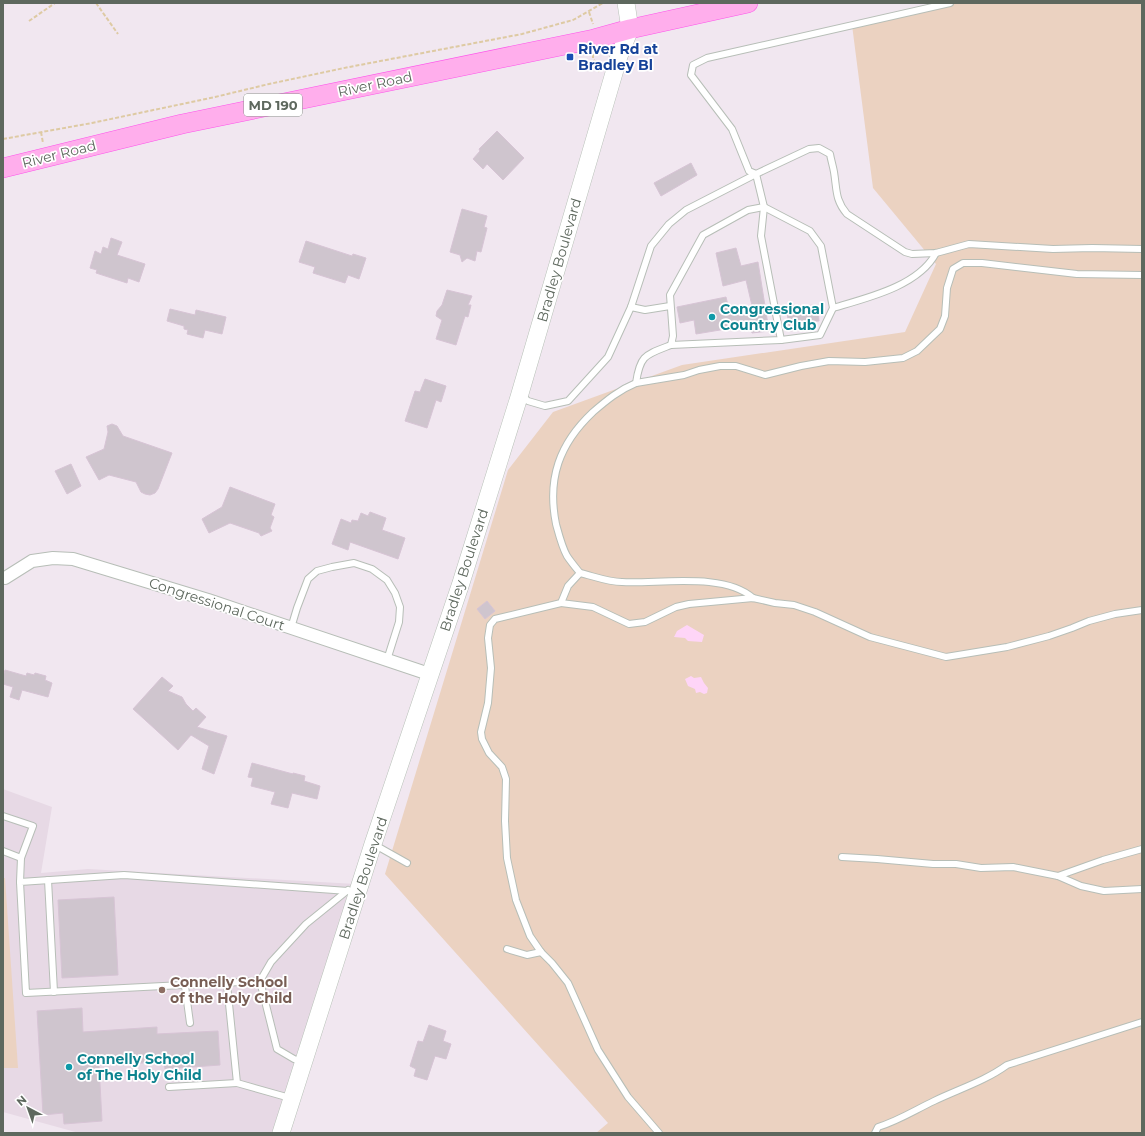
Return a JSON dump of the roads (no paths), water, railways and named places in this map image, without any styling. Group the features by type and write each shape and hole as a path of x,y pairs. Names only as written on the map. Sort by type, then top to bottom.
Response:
{"main road":[{"path":"626,3 630,29"},
{"name":"River Road","path":"4,166 182,124 594,39 630,29 748,3"},
{"name":"Bradley Boulevard","path":"281,1133 354,890 373,844 429,674 461,583 520,394 619,56 630,29"}],"street":[{"name":"Congressional Court","path":"5,578 32,561 53,558 73,559 208,600 429,674"}],"lane":[{"path":"756,174 749,171 732,129 691,75 693,65 707,58 950,3"},
{"path":"520,394 528,401 545,406 568,401 608,357 631,307 650,246 669,224 686,210 803,152 819,148 830,154 834,172 835,190 840,205 848,214 904,252 922,254 936,253 969,244 1053,249 1142,249"},
{"path":"756,174 764,207 761,236 781,340"},
{"path":"636,383 638,368 642,360 650,353 671,345 781,340 820,335 833,308 821,246 810,231 764,207 748,210 703,234 670,295 673,336 671,345"},
{"path":"833,308 866,298 910,280 932,260 936,253"},
{"path":"753,598 747,593 727,585 704,582 620,582 580,573 567,555 558,534 552,493 557,467 567,443 583,422 609,398 622,389 636,383 684,375 698,370 720,366 736,366 765,375 829,361 865,362 903,358 917,351 940,329 945,316 948,288 953,269 963,263 982,263 1077,274 1142,275"},
{"path":"631,307 645,310 670,306"},
{"path":"291,628 308,579 317,571 354,563 372,569 387,580 395,593 400,607 399,622 387,660"},
{"path":"562,603 568,586 580,573"},
{"path":"659,1133 628,1097 598,1050 568,983 541,952 530,936 516,900 507,858 505,821 506,779 502,767 489,753 482,739 481,732 488,703 491,668 488,638 490,625 495,619 562,603 593,607 629,624 645,622 676,607 689,604 753,598 775,603 794,604 870,637 946,657 1007,647 1049,636 1089,621 1115,614 1142,610"},
{"path":"3,816 33,826 22,858 20,882 26,993 260,982"},
{"path":"373,844 407,863"},
{"path":"1058,876 1103,860 1142,849"},
{"path":"3,851 22,858"},
{"path":"842,857 933,864 956,864 981,868 1013,867 1058,876 1081,886 1104,890 1142,889"},
{"path":"20,882 124,875 354,890"},
{"path":"48,880 54,992"},
{"path":"303,1062 294,1059 277,1049 260,982 271,962 306,924 354,890"},
{"path":"507,949 527,955 541,952"},
{"path":"227,984 237,1083"},
{"path":"185,986 190,1023"},
{"path":"875,1133 878,1128 900,1120 934,1101 995,1074 1007,1065 1142,1022"},
{"path":"169,1087 237,1083 292,1098"}],"place":[{"name":"River Rd at Bradley Bl","path":"570,57"},
{"name":"Congressional Country Club","path":"712,317"},
{"name":"Connelly School of the Holy Child","path":"162,990"},
{"name":"Connelly School of The Holy Child","path":"69,1067"}]}
